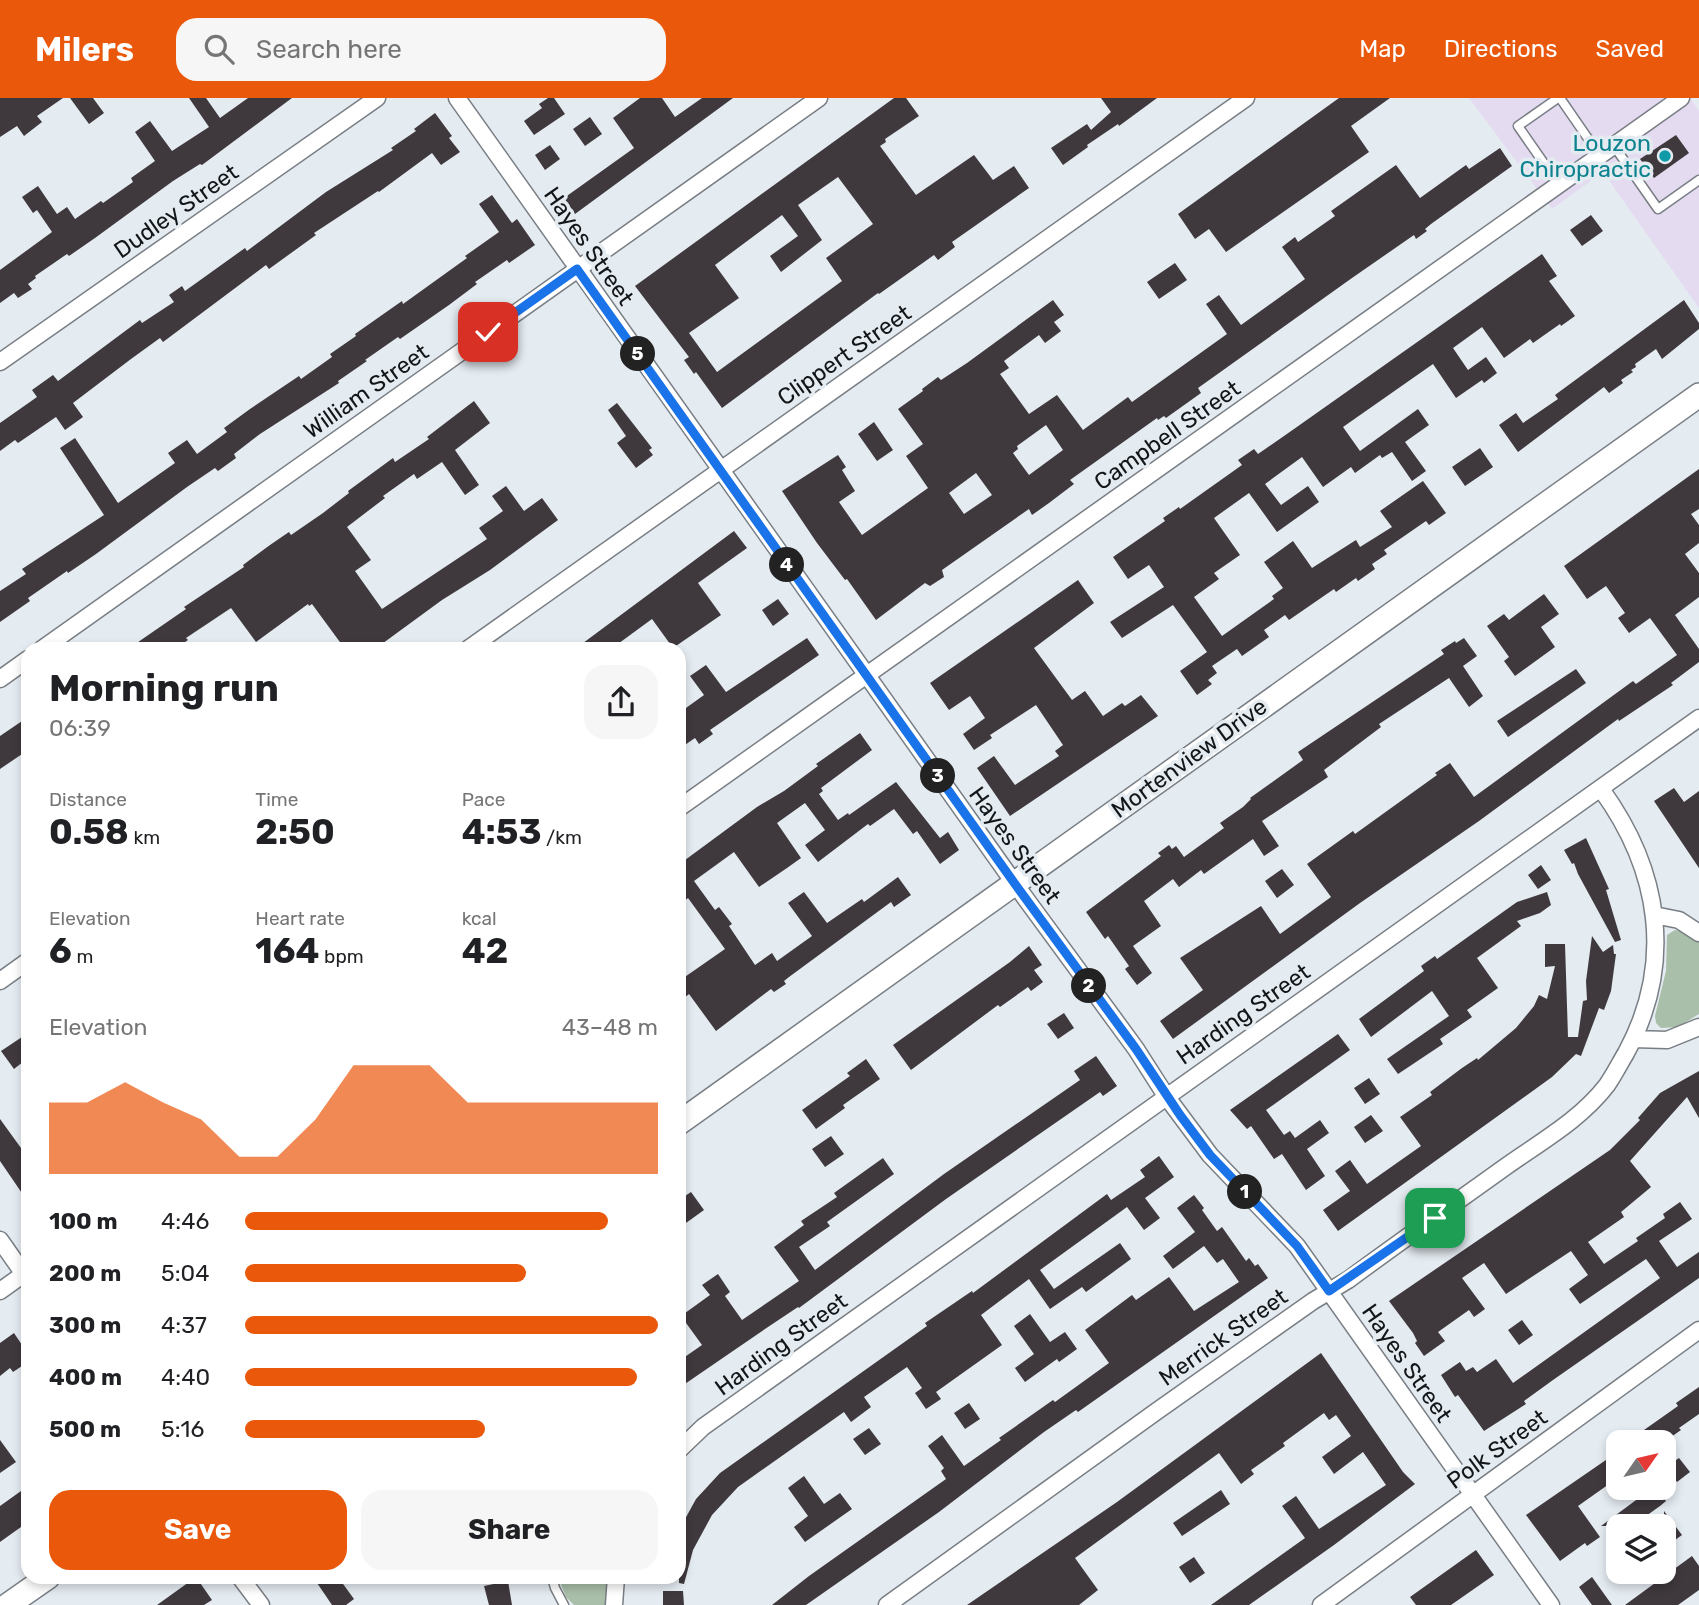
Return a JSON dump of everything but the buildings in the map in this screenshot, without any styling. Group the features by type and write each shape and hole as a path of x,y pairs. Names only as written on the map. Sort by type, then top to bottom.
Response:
{"street":[{"name":"Dudley Street","path":"0,362 377,98"},
{"name":"Hayes Street","path":"457,98 866,676 1136,1049 1166,1096 1210,1155 1297,1246 1551,1605"},
{"name":"William Street","path":"52,642 819,98"},
{"name":"Clippert Street","path":"478,642 1246,98"},
{"name":"Campbell Street","path":"686,803 1681,98"},
{"name":"Mortenview Drive","path":"686,1118 1699,395"},
{"path":"0,679 21,665"},
{"name":"Harding Street","path":"686,1443 703,1427 1699,718"},
{"name":"Merrick Street","path":"887,1605 1168,1403 1570,1121 1607,1084 1642,1020 1654,975 1656,947 1654,915 1641,860 1630,834 1601,789"},
{"path":"1654,915 1679,920 1699,933"},
{"path":"0,981 21,966"},
{"path":"1633,1039 1667,1040 1699,1027"},
{"path":"0,1240 21,1267"},
{"path":"0,1292 21,1279"},
{"name":"Polk Street","path":"1321,1605 1699,1330"},
{"path":"9,1605 38,1584"},
{"path":"245,1584 261,1605"},
{"path":"614,1605 616,1584"}],"lane":[{"path":"1559,185 1518,126 1559,98 1658,209 1699,180"},
{"path":"554,1584 564,1605"}],"shaded area":[{"path":"1469,98 1690,98 1699,111 1699,308 1603,172 1552,209"}],"green space":[{"path":"1675,930 1699,941 1699,1014 1678,1027 1661,1028 1656,1023 1655,1016 1666,971 1667,935"},
{"path":"561,1584 607,1584 605,1605 574,1605 566,1597"}],"place":[{"name":"Louzon Chiropractic","path":"1665,156"}],"route":[{"path":"488,332 577,269 1015,884 1136,1049 1166,1096 1210,1155 1297,1246 1329,1291 1435,1218"}]}
